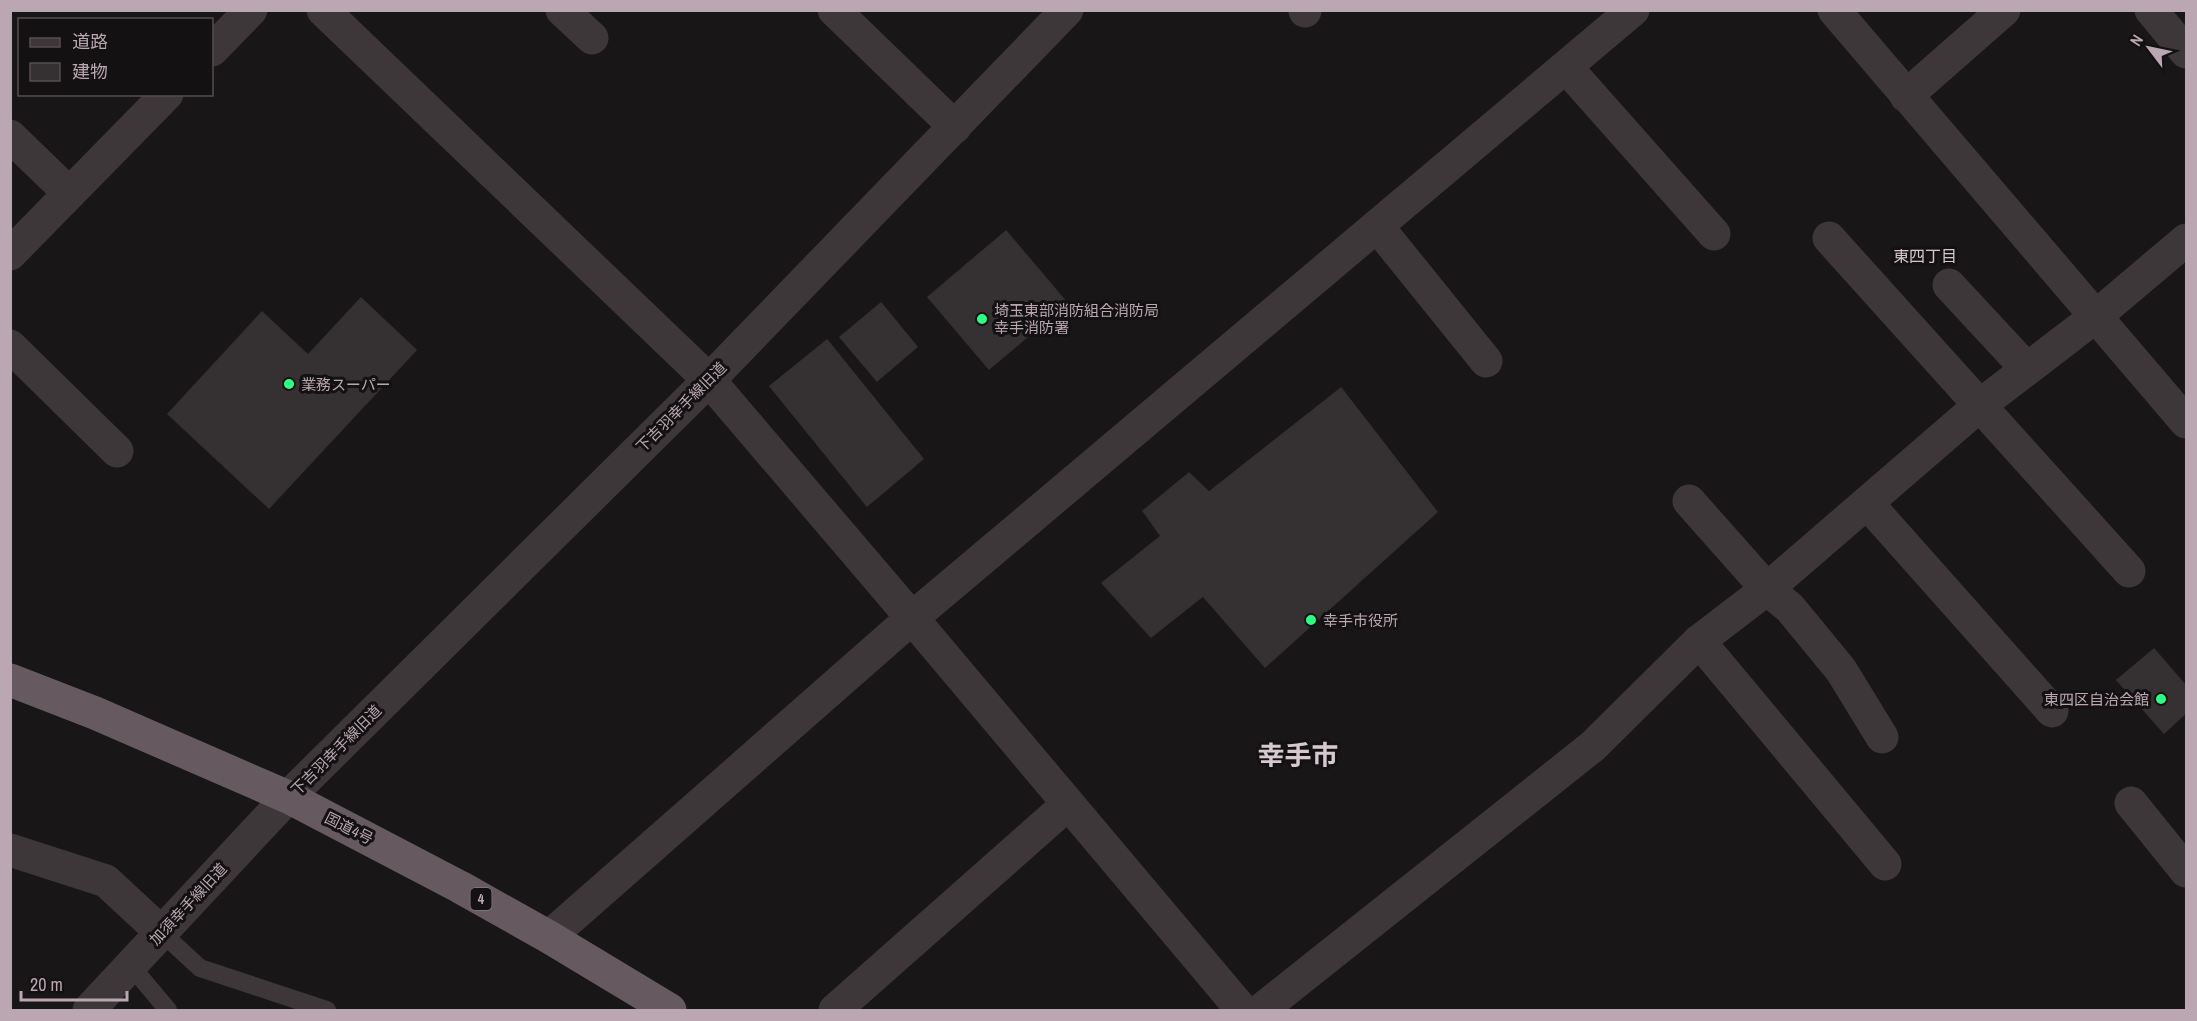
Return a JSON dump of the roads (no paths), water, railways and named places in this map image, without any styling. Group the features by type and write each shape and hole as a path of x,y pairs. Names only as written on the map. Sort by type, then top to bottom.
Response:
{"highway":[{"name":"国道4号","path":"10,680 94,713 288,798 387,848 549,937 670,1011"}],"street":[{"path":"213,49 251,10"},
{"path":"323,10 709,380 1242,1011"},
{"path":"562,10 592,38"},
{"path":"834,10 955,127"},
{"name":"下吉羽幸手線旧道","path":"288,798 709,380 1067,10"},
{"path":"549,937 912,618 1633,10"},
{"path":"1834,10 2187,423"},
{"path":"1906,96 1969,22 2004,10"},
{"path":"2151,10 2187,52"},
{"path":"1566,67 1714,234"},
{"path":"10,254 165,96"},
{"path":"10,136 69,193"},
{"path":"1377,226 1486,361"},
{"path":"1829,238 2129,571"},
{"path":"1261,1011 1593,746 1699,640 1767,589 1979,406 2095,317 2187,240"},
{"path":"1950,285 2027,369"},
{"path":"10,346 117,451"},
{"path":"1689,501 1767,589 1791,609 1841,670 1882,737"},
{"path":"1868,503 2052,711"},
{"path":"1699,640 1885,864"},
{"name":"加須幸手線旧道","path":"89,1011 288,798"},
{"path":"2131,803 2187,871"},
{"path":"836,1011 1068,804"},
{"path":"10,850 106,881 162,933"}],"lane":[{"path":"162,933 200,968 327,1011"},
{"path":"130,966 168,1011"}],"place":[{"name":"埼玉東部消防組合消防局 幸手消防署","path":"982,319"},
{"name":"業務スーパー","path":"289,384"},
{"name":"幸手市役所","path":"1311,620"},
{"name":"東四区自治会館","path":"2161,699"}],"district":[{"name":"東四丁目","path":"1925,256"},
{"name":"幸手市","path":"1298,755"}]}
